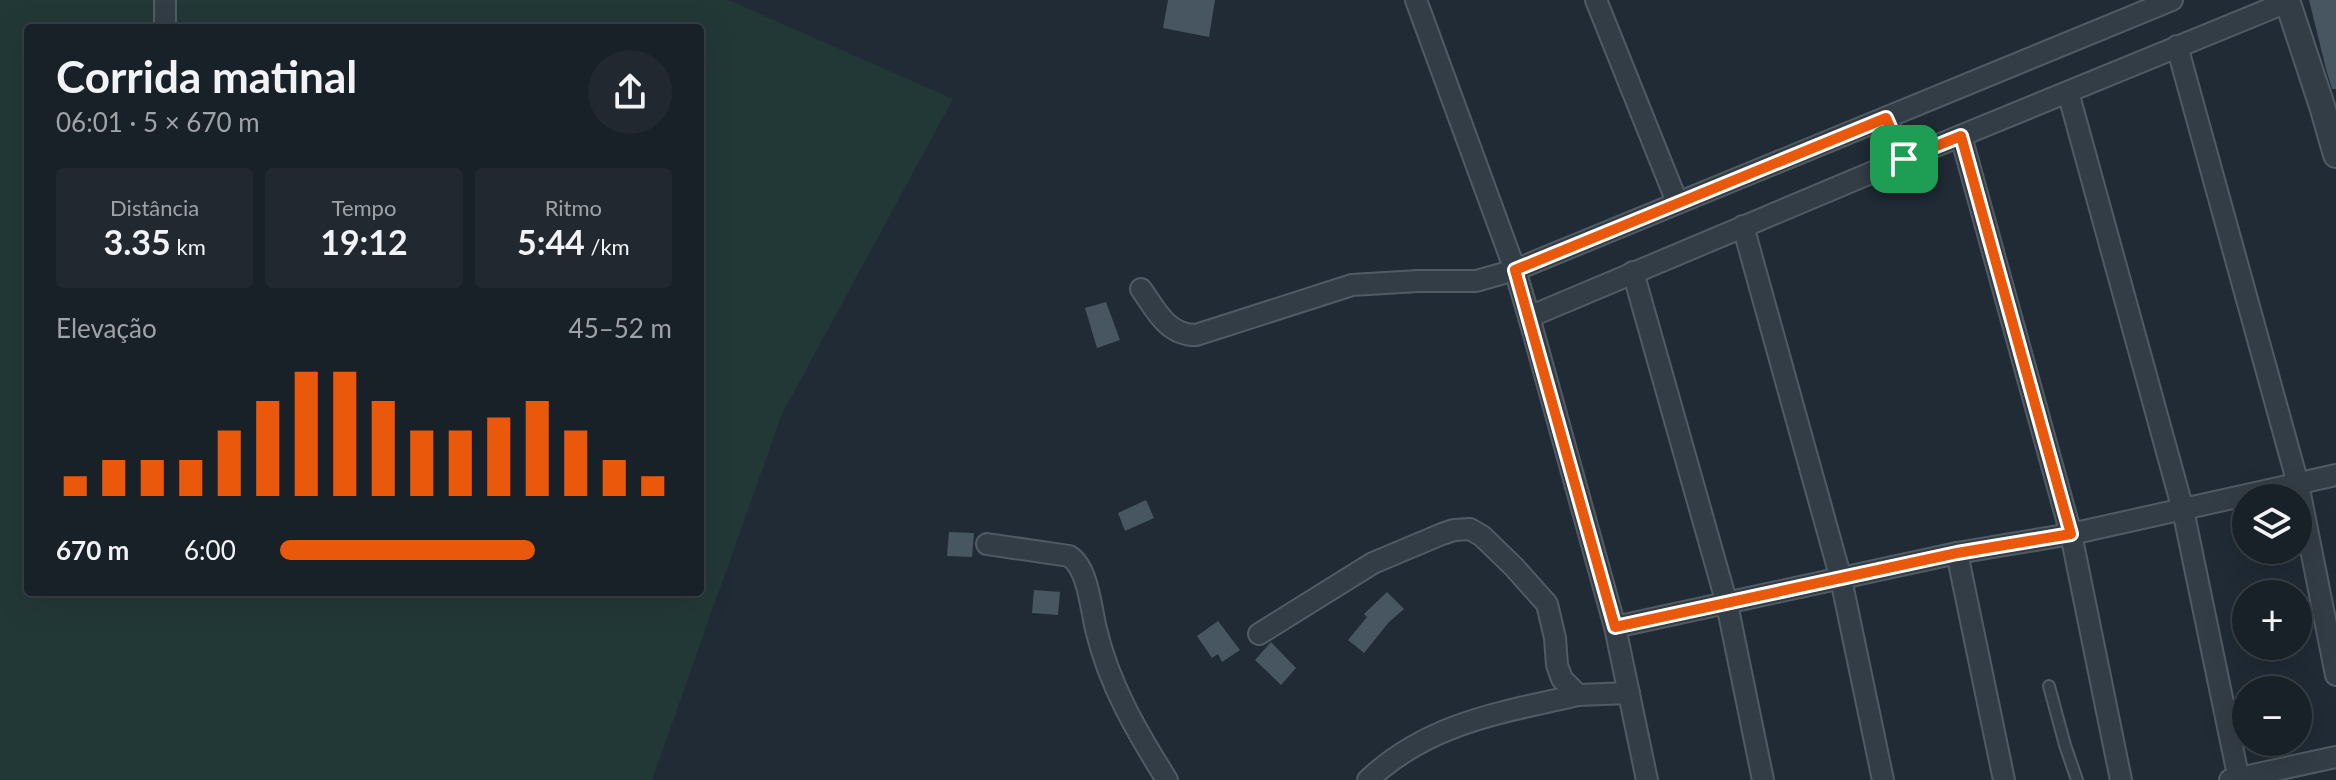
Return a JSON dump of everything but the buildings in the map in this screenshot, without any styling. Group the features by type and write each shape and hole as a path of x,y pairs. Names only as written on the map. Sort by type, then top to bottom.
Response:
{"street":[{"path":"165,0 165,24"},
{"path":"1416,0 1515,270 1529,317 1615,627 1647,780"},
{"path":"1596,0 1677,202"},
{"path":"1141,289 1167,324 1179,333 1196,335 1352,285 1476,281 1515,270 2172,0"},
{"path":"1529,317 2287,1 2329,105 2336,155"},
{"path":"2177,46 2298,484 2336,475"},
{"path":"2068,92 2183,510 2236,779 2336,757"},
{"path":"1886,118 1904,159"},
{"path":"1961,136 2071,534 2121,780"},
{"path":"1743,226 1841,579 1883,780"},
{"path":"1633,272 1727,604 1763,780"},
{"path":"1615,627 1957,553 2071,534 2232,499"},
{"path":"1259,634 1373,563 1442,534 1470,529 1504,556 1547,604 1557,665 1562,679 1578,695"},
{"path":"987,544 1069,556 1077,561 1113,686 1167,780"},
{"path":"1957,553 2004,780"},
{"path":"2312,554 2336,675"},
{"path":"1368,780 1432,735 1476,719 1578,695 1629,693"}],"lane":[{"path":"2049,686 2077,780"}],"green space":[{"path":"0,0 728,0 953,99 782,414 652,780 0,780"}],"route":[{"path":"1886,118 1904,159 1961,136 2071,534 1957,553 1615,627 1515,270 1886,118"}]}
